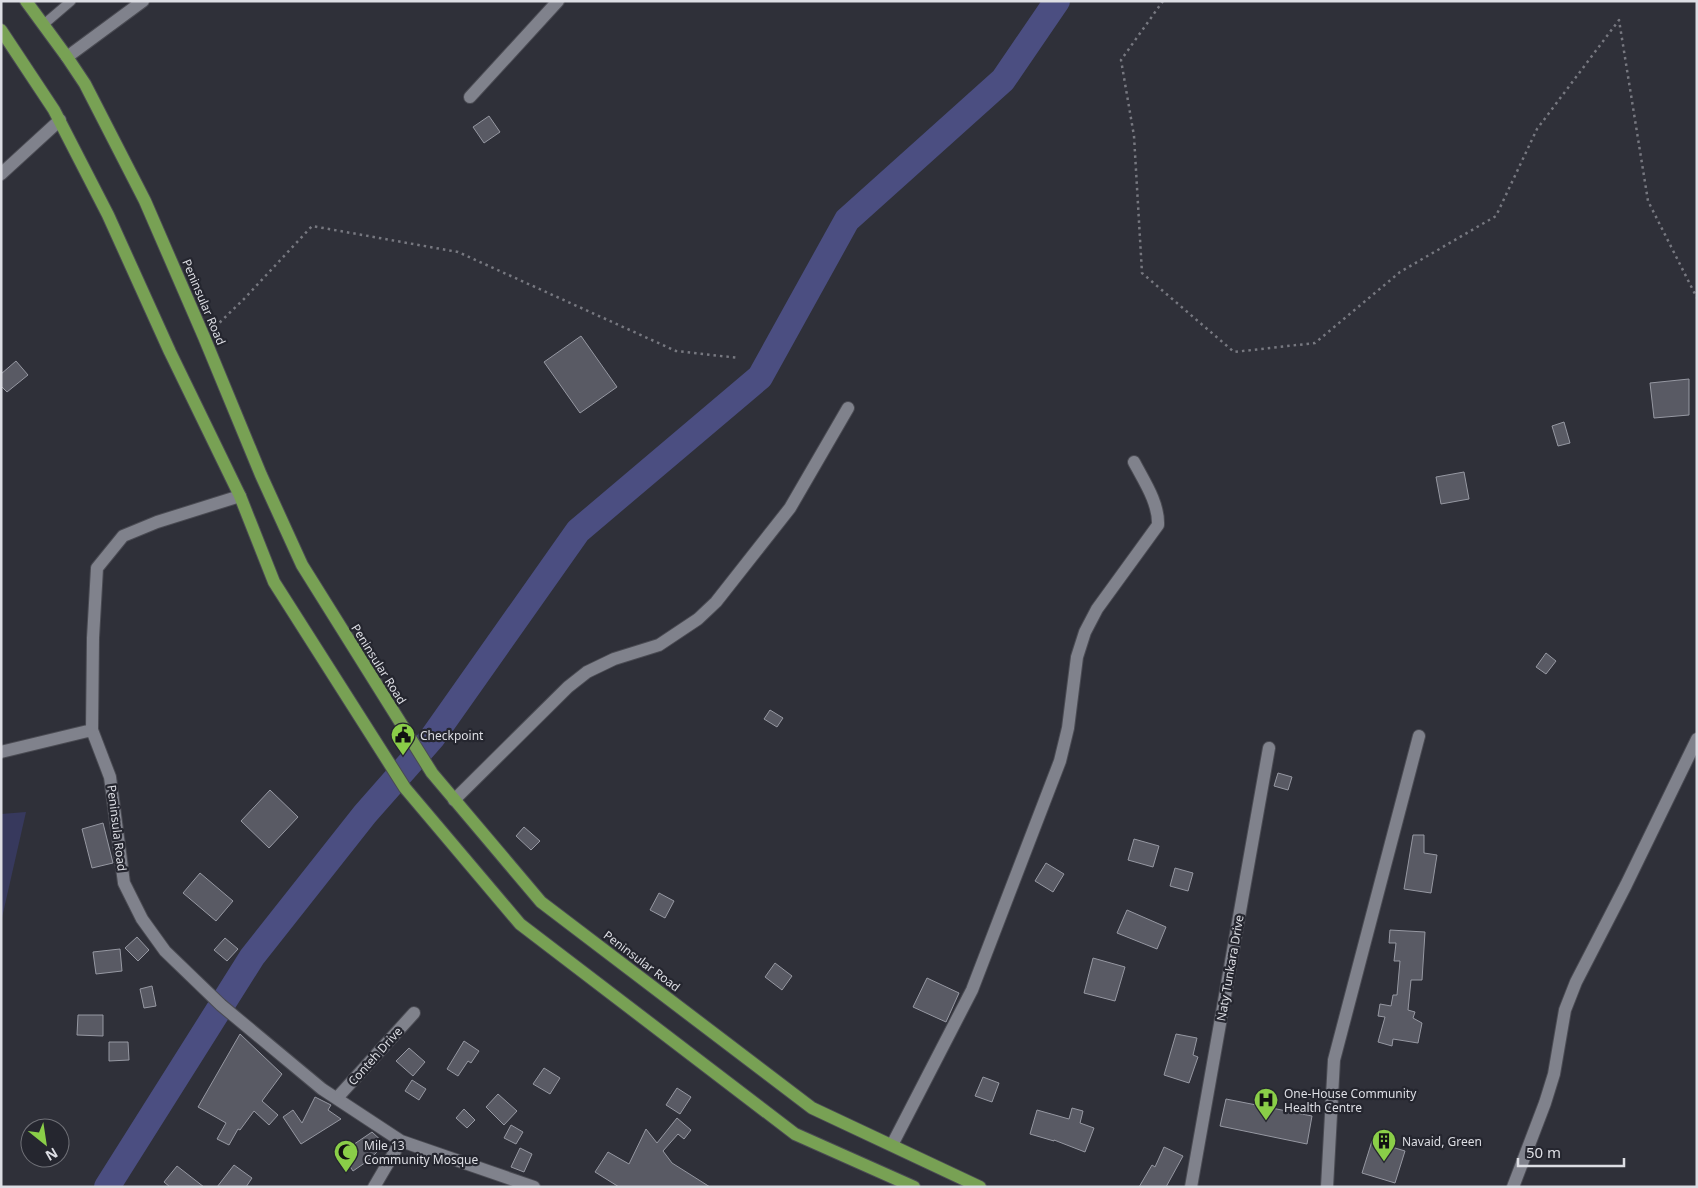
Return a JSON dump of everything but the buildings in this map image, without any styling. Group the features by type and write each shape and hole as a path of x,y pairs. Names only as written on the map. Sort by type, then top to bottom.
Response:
{"main road":[{"name":"Peninsular Road","path":"26,1 68,57 85,84 145,201 261,475 302,565 405,732 454,800 541,902 812,1108 980,1187"},
{"path":"1,30 32,74 60,120 108,215 170,352 240,496 274,582 405,788 520,924 795,1134 914,1187"}],"street":[{"path":"68,57 142,1"},
{"path":"470,97 558,1"},
{"path":"1,174 60,120"},
{"path":"454,800 568,687 587,672 614,659 659,646 698,619 716,602 790,508 848,408"},
{"path":"892,1145 972,990 1060,761 1068,728 1077,657 1085,632 1097,609 1158,525 1156,507 1134,462"},
{"name":"Peninsula Road","path":"240,496 157,522 123,536 96,568 92,730 110,777 124,883 142,919 165,951 221,1005 322,1089 401,1141 534,1187"},
{"path":"1,752 92,730"},
{"path":"1327,1187 1334,1060 1419,736"},
{"path":"1513,1187 1554,1074 1565,1010 1576,982 1626,885 1697,739"},
{"name":"Naty Tunkara Drive","path":"1191,1187 1269,748"},
{"name":"Conteh Drive","path":"337,1098 414,1013"},
{"path":"374,1187 401,1141"}],"lane":[{"path":"43,25 71,1"}],"path":[{"path":"1163,1 1121,60 1134,136 1142,273 1234,352 1315,343 1400,272 1496,216 1536,129 1619,20 1648,201 1697,298"},
{"path":"204,337 244,299 312,226 458,252 676,351 739,358"}],"shaded area":[{"path":"26,812 1,922 1,814"}],"waterway":[{"path":"107,1187 252,957 365,814 432,738 578,531 760,377 847,220 1003,80 1057,1"}],"place":[{"name":"Checkpoint","path":"403,756"},
{"name":"One-House Community Health Centre","path":"1266,1121"},
{"name":"Navaid, Green","path":"1384,1162"},
{"name":"Mile 13 Community Mosque","path":"346,1173"}]}
